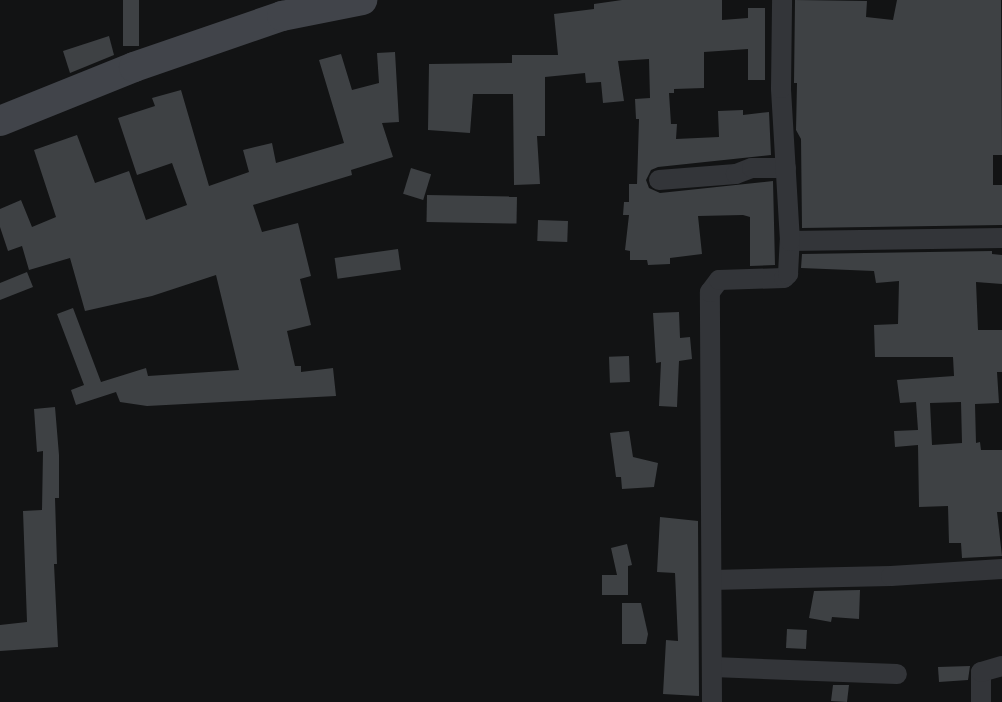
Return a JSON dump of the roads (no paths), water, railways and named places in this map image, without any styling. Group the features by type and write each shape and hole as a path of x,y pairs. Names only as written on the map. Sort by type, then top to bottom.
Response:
{"main road":[{"path":"0,121 134,67 282,16 362,0"}],"street":[{"path":"712,702 710,292 719,280 778,279 788,270 790,241 781,88 782,0"},
{"path":"659,180 736,174 752,168 786,168"},
{"path":"790,241 917,242 1002,238"},
{"path":"712,580 891,576 1002,569"},
{"path":"981,702 981,672 1002,666"},
{"path":"713,667 897,674"}]}
